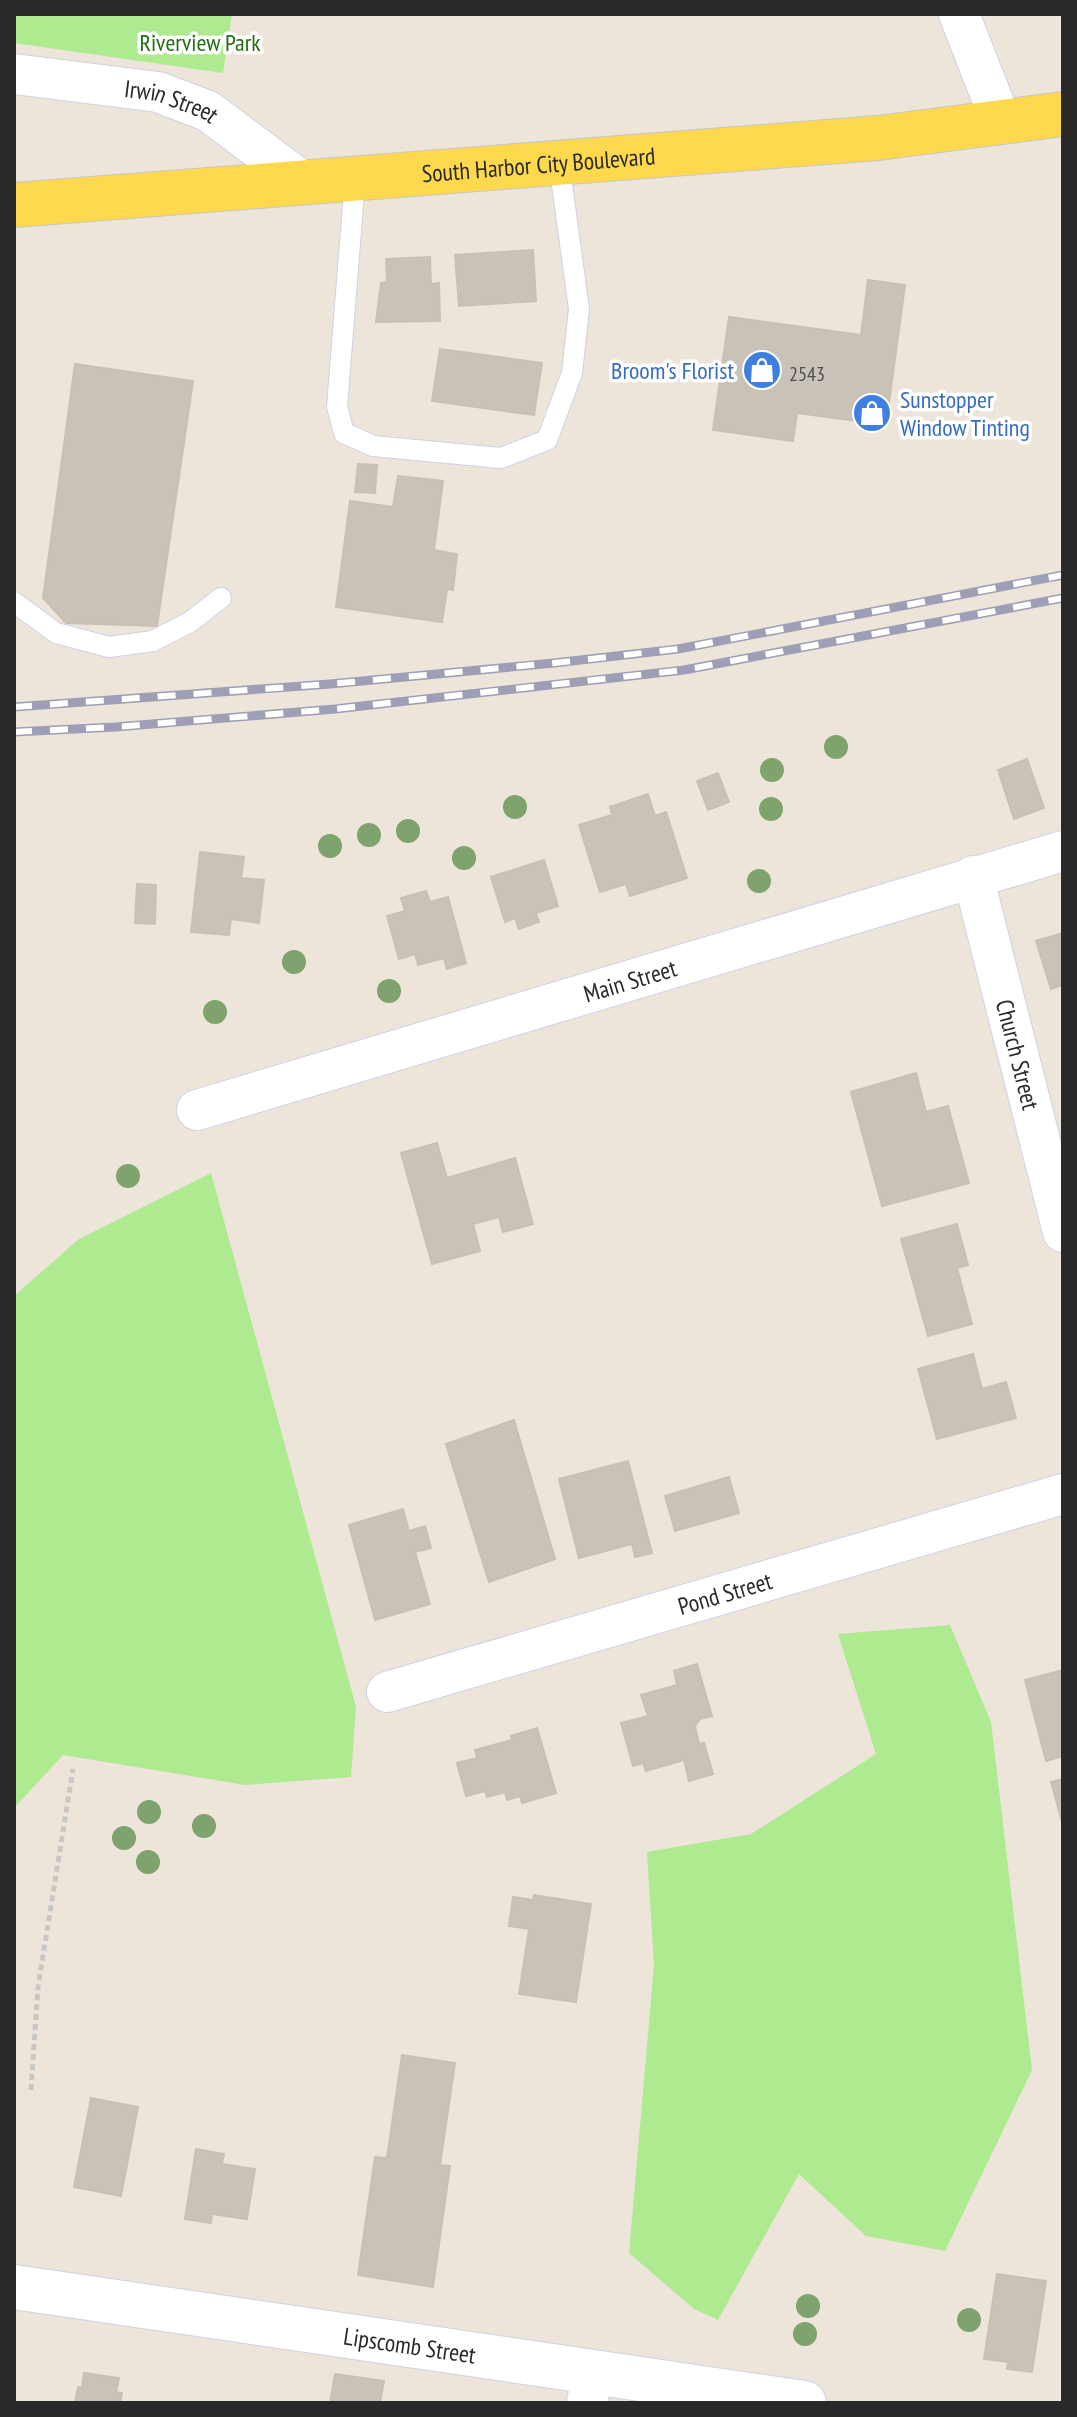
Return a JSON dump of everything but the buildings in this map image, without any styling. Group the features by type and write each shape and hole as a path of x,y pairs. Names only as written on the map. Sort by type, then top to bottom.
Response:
{"main road":[{"name":"South Harbor City Boulevard","path":"14,205 878,138 1063,114"}],"street":[{"path":"959,14 1002,124"},
{"name":"Irwin Street","path":"14,74 158,92 208,111 304,183"},
{"name":"Main Street","path":"197,1110 1063,851"},
{"name":"Church Street","path":"973,876 1063,1232"},
{"name":"Pond Street","path":"387,1692 1063,1494"},
{"name":"Lipscomb Street","path":"14,2287 590,2388 804,2403"}],"lane":[{"path":"355,180 337,407 344,433 373,446 501,458 547,440 572,373 579,309 559,163"},
{"path":"14,602 56,633 109,647 153,641 190,622 221,598"}],"path":[{"path":"31,2090 38,1987 73,1769"}],"green space":[{"name":"Riverview Park","path":"14,14 232,14 223,73 14,43"},
{"path":"211,1173 356,1707 351,1777 245,1785 63,1755 14,1808 14,1296 79,1239"},
{"path":"950,1625 991,1722 1032,2070 945,2251 866,2236 799,2174 718,2320 694,2309 629,2253 654,1965 647,1852 751,1834 876,1754 838,1634"}],"railway":[{"path":"14,707 330,684 678,649 1063,575"},
{"path":"14,732 335,709 684,670 1063,598"}],"place":[{"name":"Broom's Florist","path":"762,370"},
{"name":"Sunstopper Window Tinting","path":"872,413"}]}
